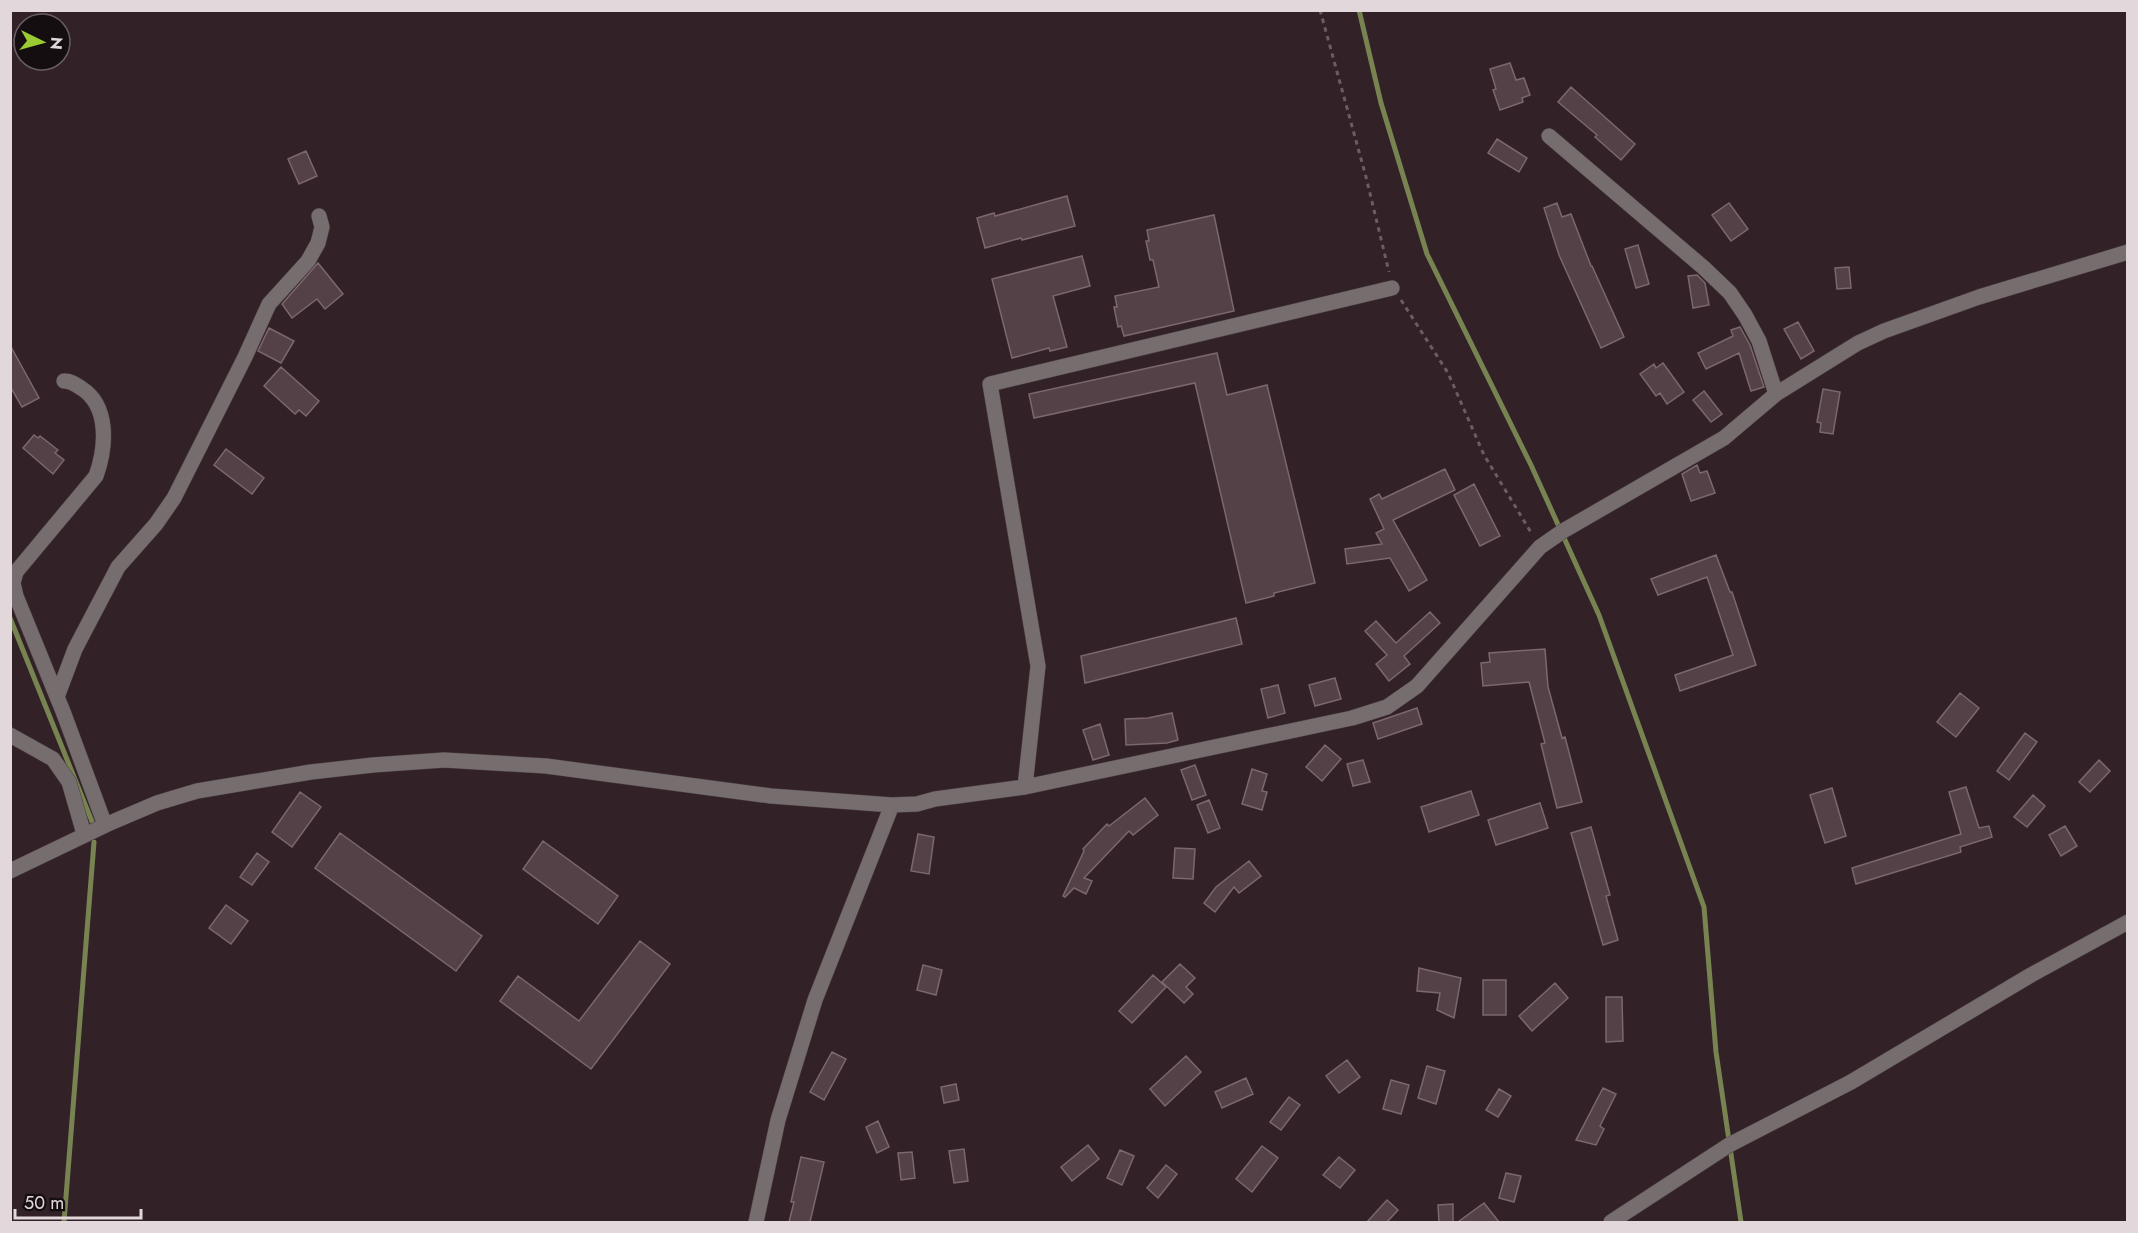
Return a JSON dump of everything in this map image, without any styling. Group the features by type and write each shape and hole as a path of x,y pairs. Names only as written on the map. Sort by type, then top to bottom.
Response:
{"street":[{"path":"1550,136 1704,267 1730,293 1760,341 1776,394"},
{"path":"57,697 75,649 118,567 156,524 174,498 269,304 308,261 318,243 322,227 319,216"},
{"path":"10,871 84,834 157,803 197,791 311,772 444,760 546,766 771,796 892,805 916,804 935,799 1025,787 1352,718 1387,707 1417,687 1540,547 1563,531 1724,438 1776,394 1858,343 1884,331 1979,297 2127,252"},
{"path":"1025,787 1038,666 990,384 1392,288"},
{"path":"64,381 71,381 87,391 101,412 104,441 102,459 96,476 16,573 14,584 16,597 57,697 105,825"},
{"path":"10,735 52,759 64,774 69,782 84,834"},
{"path":"756,1222 778,1120 815,1000 892,805"},
{"path":"1611,1222 1729,1145 1851,1082 2031,975 2127,922"}],"path":[{"path":"1320,10 1366,177 1392,288 1448,373 1484,455 1540,547"}],"building":[{"path":"1510,63 1516,80 1524,78 1530,95 1522,98 1523,102 1500,110 1493,90 1496,89 1490,69"},
{"path":"1571,87 1635,144 1621,160 1595,137 1597,135 1558,102"},
{"path":"1497,139 1527,158 1519,172 1488,153"},
{"path":"306,151 317,176 299,184 288,159"},
{"path":"1067,196 1075,226 985,248 977,218 994,213 995,216"},
{"path":"1557,203 1562,217 1571,214 1591,266 1624,337 1601,348 1559,255 1544,208"},
{"path":"1729,203 1748,229 1731,241 1712,215"},
{"path":"1214,215 1234,311 1124,336 1121,326 1118,327 1114,307 1117,307 1115,296 1159,287 1146,241 1149,241 1147,230"},
{"path":"1638,245 1649,284 1636,288 1625,249"},
{"path":"1082,256 1090,286 1053,296 1067,347 1050,351 1049,348 1012,358 992,279"},
{"path":"318,263 343,294 325,309 317,299 292,318 282,304"},
{"path":"1849,267 1851,288 1837,289 1835,268"},
{"path":"1697,275 1705,283 1709,305 1693,308 1688,276"},
{"path":"1798,322 1814,351 1801,359 1784,329"},
{"path":"1740,327 1750,345 1764,387 1751,391 1739,353 1706,369 1698,353 1733,336 1731,330"},
{"path":"269,328 294,341 281,363 258,351"},
{"path":"10,345 39,398 22,407 10,386"},
{"path":"1217,353 1227,395 1267,385 1315,583 1274,593 1274,596 1246,603 1195,383 1034,418 1029,394"},
{"path":"1663,363 1684,392 1667,404 1660,393 1656,396 1640,374 1654,364 1656,368"},
{"path":"281,367 319,401 306,416 299,410 295,414 264,386"},
{"path":"1823,389 1840,392 1833,434 1820,432 1821,423 1817,422"},
{"path":"1704,391 1722,414 1711,422 1693,400"},
{"path":"34,435 38,438 40,436 58,450 55,453 64,460 53,474 23,448"},
{"path":"226,449 264,478 252,494 214,465"},
{"path":"1697,465 1700,473 1707,471 1715,493 1691,501 1682,474"},
{"path":"1445,469 1455,490 1393,520 1427,580 1409,591 1390,558 1347,564 1345,549 1382,544 1376,533 1384,529 1370,499 1379,494 1382,499"},
{"path":"1474,484 1500,536 1480,546 1454,495"},
{"path":"1716,555 1730,592 1732,592 1756,665 1680,691 1675,675 1733,655 1707,577 1658,595 1651,579"},
{"path":"1430,612 1440,623 1404,656 1410,664 1389,681 1376,664 1387,655 1365,631 1376,621 1396,643"},
{"path":"1236,618 1242,644 1085,683 1081,656"},
{"path":"1545,649 1548,687 1562,738 1565,737 1582,802 1557,808 1541,744 1545,743 1529,682 1483,686 1481,663 1490,662 1489,653"},
{"path":"1335,678 1341,699 1315,706 1309,685"},
{"path":"1278,685 1285,713 1268,718 1261,689"},
{"path":"1960,693 1979,708 1956,737 1937,722"},
{"path":"1417,708 1422,724 1378,739 1373,723"},
{"path":"1172,713 1178,740 1167,743 1126,745 1125,719 1148,718"},
{"path":"1100,724 1109,755 1093,760 1083,730"},
{"path":"2025,733 2037,742 2009,780 1997,771"},
{"path":"1325,745 1341,759 1322,781 1306,767"},
{"path":"1363,760 1370,782 1353,786 1347,764"},
{"path":"2099,760 2110,771 2090,792 2079,782"},
{"path":"1195,765 1206,795 1192,800 1181,770"},
{"path":"1252,769 1267,774 1262,791 1267,792 1262,810 1242,804"},
{"path":"1966,787 1979,828 1989,826 1992,837 1960,847 1961,852 1856,884 1852,868 1961,834 1949,792"},
{"path":"1832,788 1846,836 1825,843 1810,795"},
{"path":"1471,791 1479,815 1429,832 1421,807"},
{"path":"300,792 321,807 292,847 272,832"},
{"path":"2033,795 2045,806 2027,827 2014,817"},
{"path":"1145,798 1158,815 1133,835 1129,831 1084,878 1092,881 1086,894 1074,888 1065,897 1063,896 1083,849 1107,824 1109,826"},
{"path":"1209,800 1220,828 1208,833 1197,805"},
{"path":"1540,803 1548,828 1496,845 1488,820"},
{"path":"2065,826 2077,846 2061,856 2049,835"},
{"path":"1591,827 1610,895 1606,896 1618,940 1603,945 1571,833"},
{"path":"340,833 482,936 456,971 315,868"},
{"path":"918,834 934,837 929,874 911,871"},
{"path":"543,841 618,896 598,924 523,869"},
{"path":"1175,848 1195,849 1193,879 1173,878"},
{"path":"257,853 269,862 252,885 240,877"},
{"path":"1249,861 1261,876 1239,893 1234,887 1215,912 1204,903 1216,887"},
{"path":"226,905 248,921 231,944 209,928"},
{"path":"640,941 670,964 591,1069 500,1001 518,976 579,1021"},
{"path":"1180,964 1195,978 1186,987 1193,994 1184,1003 1162,982"},
{"path":"923,965 942,970 936,995 917,990"},
{"path":"1419,968 1461,978 1454,1018 1437,1010 1440,993 1417,991"},
{"path":"1153,975 1166,987 1132,1023 1119,1011"},
{"path":"1483,980 1506,980 1506,1015 1483,1015"},
{"path":"1555,983 1568,998 1532,1031 1519,1016"},
{"path":"1606,997 1622,997 1623,1041 1606,1042"},
{"path":"832,1052 846,1059 824,1100 810,1092"},
{"path":"1186,1056 1201,1072 1165,1106 1150,1089"},
{"path":"1347,1060 1360,1077 1339,1093 1326,1076"},
{"path":"1427,1066 1445,1071 1436,1104 1418,1098"},
{"path":"1246,1078 1253,1094 1222,1108 1215,1092"},
{"path":"1391,1080 1409,1085 1401,1114 1383,1109"},
{"path":"956,1084 959,1100 944,1103 941,1087"},
{"path":"1603,1088 1616,1094 1600,1126 1604,1129 1596,1145 1576,1140"},
{"path":"1499,1089 1511,1096 1498,1117 1486,1110"},
{"path":"1289,1097 1300,1105 1281,1130 1270,1122"},
{"path":"878,1121 889,1147 877,1153 866,1127"},
{"path":"1088,1145 1099,1159 1072,1181 1061,1167"},
{"path":"1262,1146 1278,1158 1252,1192 1236,1179"},
{"path":"964,1149 968,1181 954,1183 949,1151"},
{"path":"1120,1150 1134,1156 1122,1185 1107,1178"},
{"path":"912,1152 915,1178 901,1180 898,1153"},
{"path":"801,1157 824,1162 810,1222 789,1222 794,1202 791,1202"},
{"path":"1339,1157 1355,1170 1340,1188 1323,1175"},
{"path":"1166,1165 1177,1174 1158,1198 1147,1188"},
{"path":"1506,1173 1521,1176 1514,1202 1499,1198"},
{"path":"1387,1200 1398,1210 1387,1222 1367,1222"},
{"path":"1484,1203 1499,1222 1458,1222"},
{"path":"1453,1204 1453,1222 1439,1222 1438,1205"}],"waterway":[{"path":"1359,10 1381,103 1427,254 1531,465 1599,615 1704,907 1716,1052 1741,1222"},
{"path":"10,618 93,824"},
{"path":"64,1222 94,842"}]}
